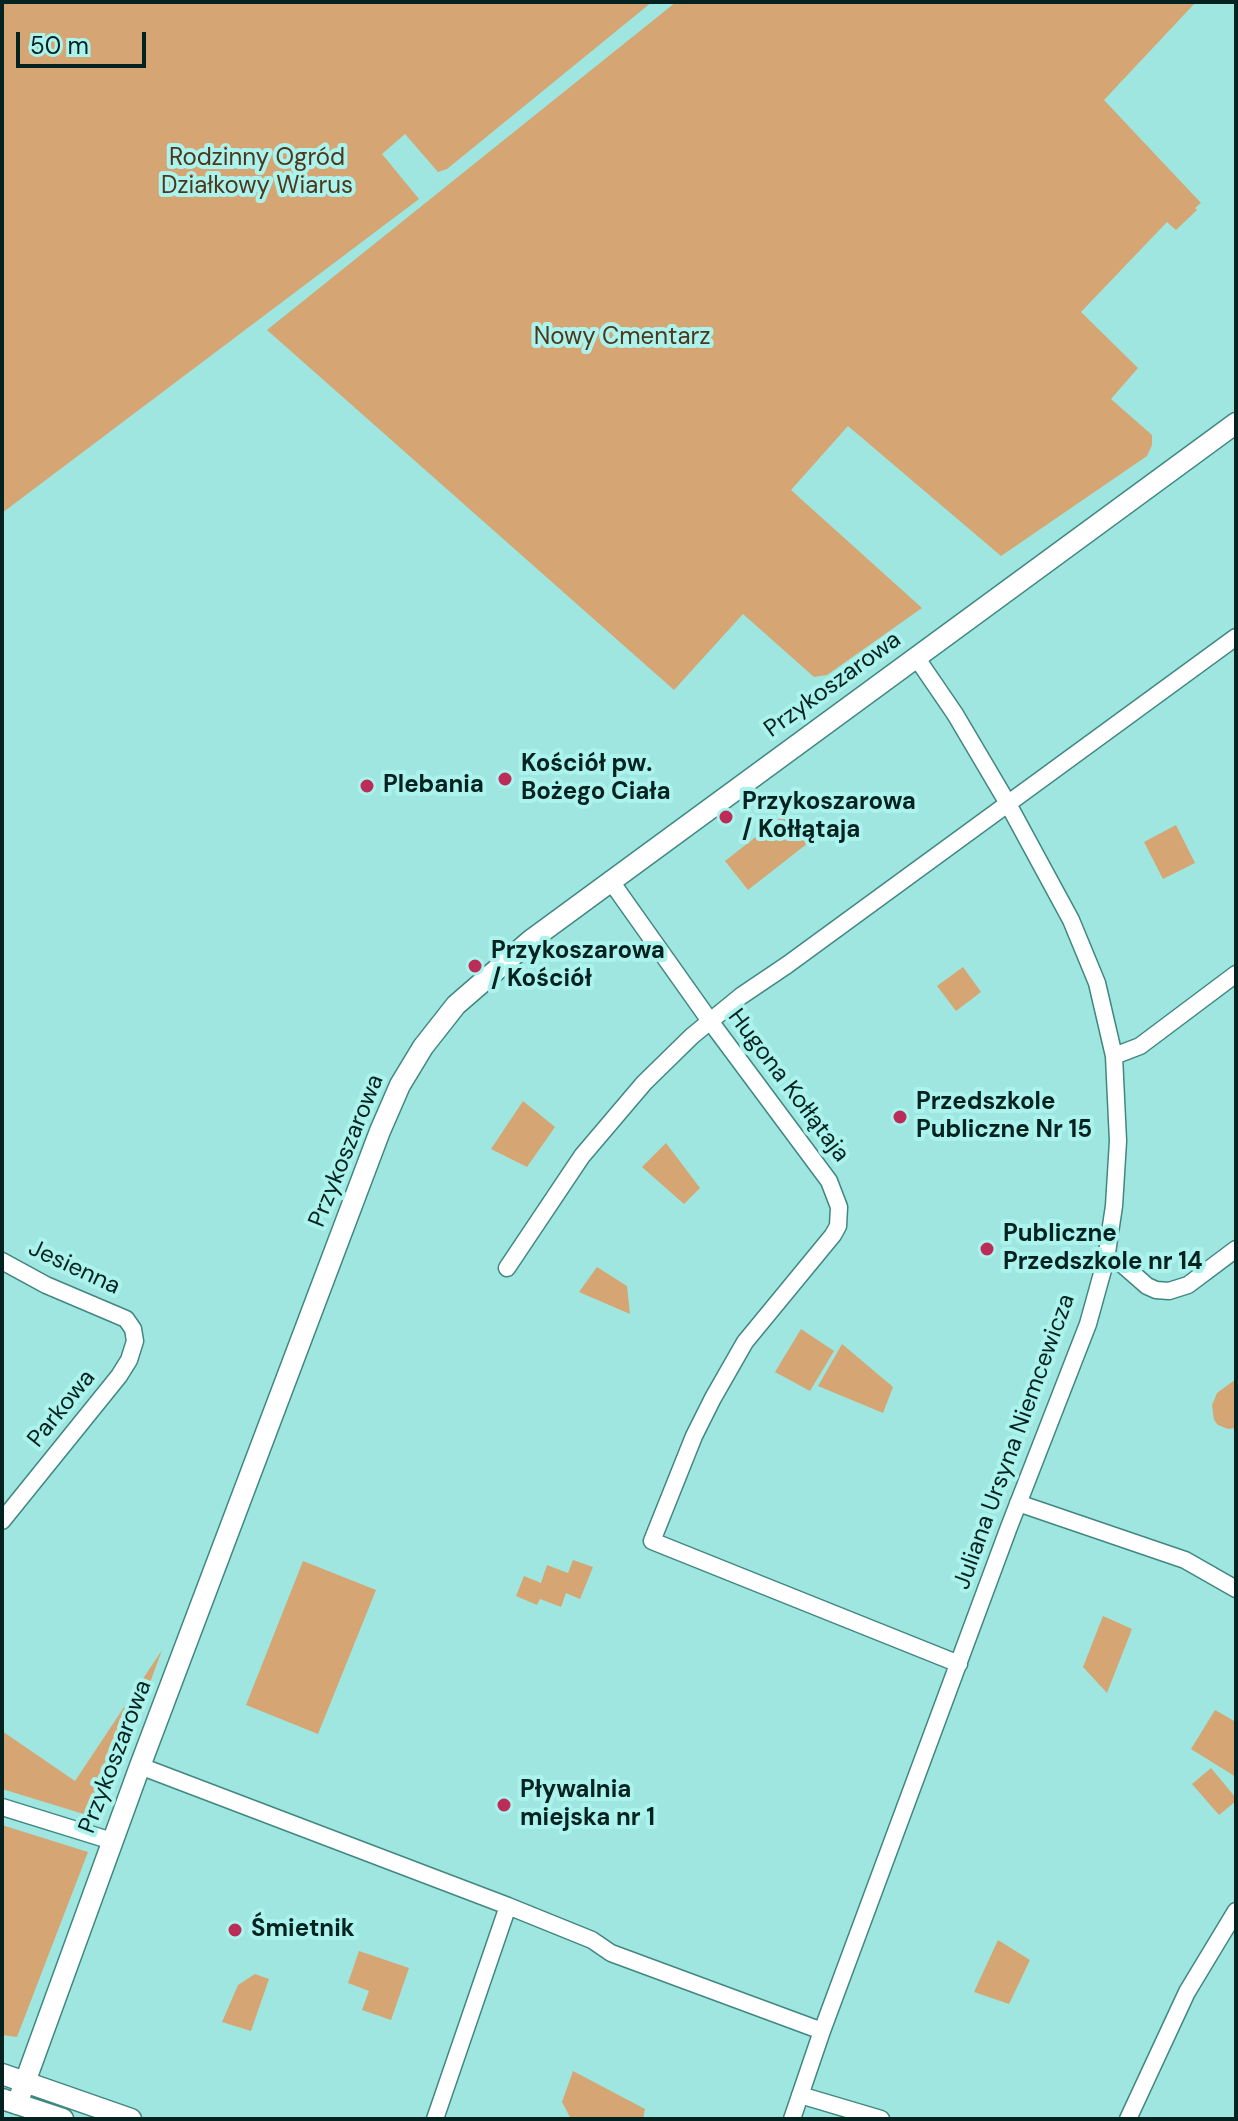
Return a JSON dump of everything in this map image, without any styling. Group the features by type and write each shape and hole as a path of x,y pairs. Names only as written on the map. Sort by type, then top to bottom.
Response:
{"street":[{"name":"Przykoszarowa","path":"9,2102 24,2082 380,1131 409,1069 439,1026 474,987 610,880 1236,423"},
{"path":"507,1268 555,1195 612,1118 670,1056 710,1021 1236,637"},
{"name":"Juliana Ursyna Niemcewicza","path":"792,2119 1018,1503 1088,1324 1106,1259 1114,1206 1118,1141 1114,1056 1097,983 1071,920 1007,802 955,714 916,657"},
{"name":"Hugona Kołłątaja","path":"610,880 829,1181 838,1199 839,1220 824,1248 779,1299 733,1362 694,1436 652,1541 959,1664"},
{"path":"1114,1056 1140,1046 1236,974"},
{"path":"1106,1259 1123,1265 1147,1286 1169,1291 1188,1285 1236,1249"},
{"name":"Jesienna","path":"2,1261 46,1285 126,1319"},
{"name":"Parkowa","path":"2,1521 129,1360 135,1341 133,1329 126,1319"},
{"path":"1018,1503 1185,1560 1236,1589"},
{"path":"140,1766 508,1906 592,1940 611,1953 822,2031"},
{"path":"2,1807 112,1841"},
{"path":"435,2119 508,1906"},
{"path":"1128,2119 1187,1992 1236,1911"},
{"path":"2,2074 131,2119"},
{"path":"800,2095 881,2119"},
{"path":"9,2102 63,2119"}],"green space":[{"name":"Rodzinny Ogród Działkowy Wiarus","path":"2,2 652,2 447,169 438,172 405,134 382,154 419,199 2,513"},
{"name":"Nowy Cmentarz","path":"676,2 1196,2 1104,100 1201,203 1176,230 1167,222 1081,312 1138,368 1111,399 1152,435 1147,456 1001,556 848,426 791,490 922,608 827,675 814,677 743,614 674,690 267,330"},
{"path":"785,814 808,843 748,890 725,861"},
{"path":"1176,825 1195,863 1163,879 1144,842"},
{"path":"963,967 981,992 956,1011 937,986"},
{"path":"523,1101 555,1127 527,1167 491,1149"},
{"path":"666,1143 700,1188 684,1204 642,1167"},
{"path":"597,1267 627,1286 630,1314 579,1292"},
{"path":"801,1329 834,1351 810,1391 775,1372"},
{"path":"842,1344 893,1387 883,1413 818,1386"},
{"path":"1236,1379 1236,1428 1228,1429 1214,1420 1212,1405 1217,1393"},
{"path":"573,1560 593,1567 580,1599 566,1593 561,1607 540,1599 537,1605 516,1596 524,1576 541,1583 547,1565 568,1573"},
{"path":"303,1561 376,1590 318,1734 246,1705"},
{"path":"1103,1616 1132,1629 1107,1693 1083,1667"},
{"path":"162,1650 100,1819 2,1789 2,1731 75,1781"},
{"path":"1215,1710 1236,1722 1236,1777 1191,1749"},
{"path":"1211,1768 1236,1798 1219,1815 1192,1784"},
{"path":"2,1825 88,1852 17,2037 2,2035"},
{"path":"998,1940 1030,1960 1009,2004 974,1992"},
{"path":"359,1951 409,1968 391,2020 362,2010 369,1991 348,1983"},
{"path":"255,1974 269,1979 251,2031 222,2022 238,1985"},
{"path":"573,2071 645,2109 643,2119 571,2119 562,2102"}],"place":[{"name":"Kościół pw. Bożego Ciała","path":"505,779"},
{"name":"Plebania","path":"367,786"},
{"name":"Przykoszarowa / Kołłątaja","path":"726,817"},
{"name":"Przykoszarowa / Kościół","path":"475,966"},
{"name":"Przedszkole Publiczne Nr 15","path":"900,1117"},
{"name":"Publiczne Przedszkole nr 14","path":"987,1249"},
{"name":"Pływalnia miejska nr 1","path":"504,1805"},
{"name":"Śmietnik","path":"235,1930"}]}
